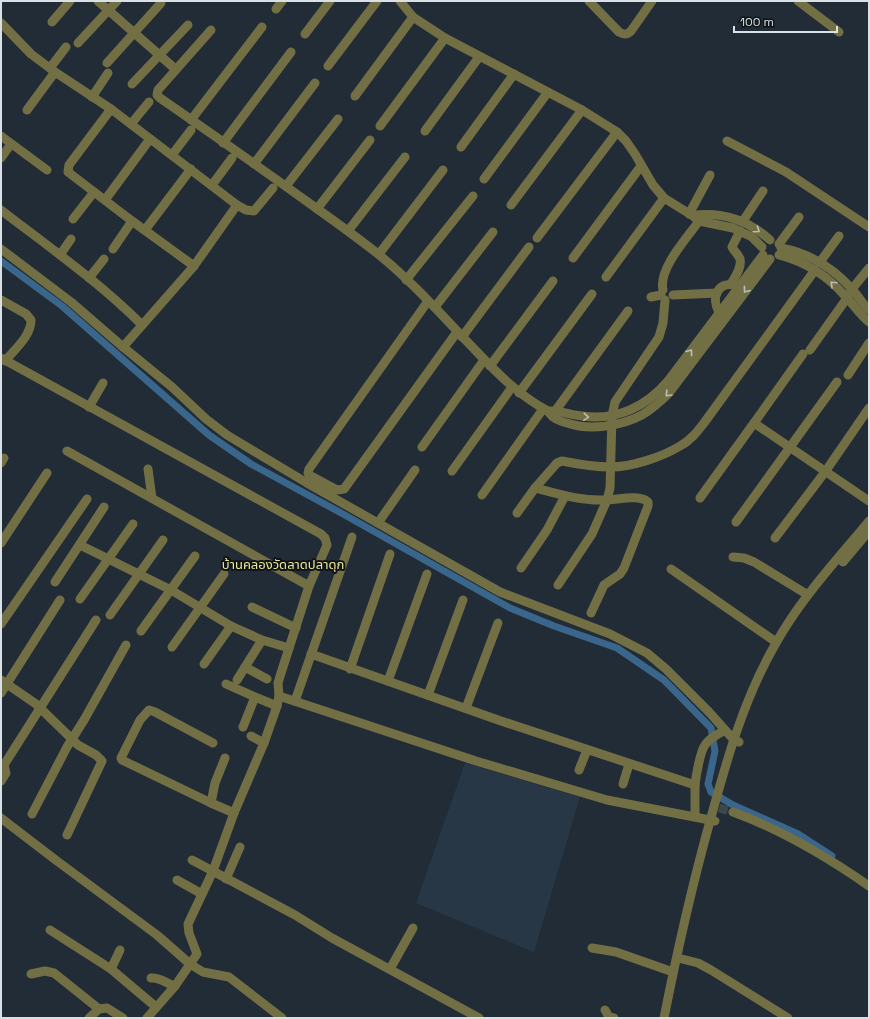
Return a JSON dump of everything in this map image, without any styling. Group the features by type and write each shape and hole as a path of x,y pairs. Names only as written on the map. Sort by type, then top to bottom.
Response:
{"street":[{"path":"52,22 70,1"},
{"path":"98,1 173,67"},
{"path":"78,43 117,1"},
{"path":"305,34 330,1"},
{"path":"328,66 377,1"},
{"path":"400,1 413,17 445,38 582,110 617,132 626,141 653,185 664,198 695,216 740,231 752,237 765,254 777,257 780,249 799,217"},
{"path":"590,1 619,32 625,35 631,31 652,1"},
{"path":"798,1 839,32"},
{"path":"107,63 161,3"},
{"path":"354,96 413,17"},
{"path":"132,84 188,26"},
{"path":"2,27 31,54 52,70 111,109 246,210 254,210 273,188"},
{"path":"191,120 262,27"},
{"path":"211,30 158,90 157,93 160,98 286,186 379,254 432,304 487,363 515,390 550,412 584,417 599,417 612,420 648,401 658,392 707,336 765,254 766,241 770,240"},
{"path":"380,126 445,38"},
{"path":"28,110 66,47"},
{"path":"223,143 291,52"},
{"path":"425,131 479,57"},
{"path":"92,97 108,73"},
{"path":"460,147 514,74"},
{"path":"254,164 315,83"},
{"path":"484,179 548,92"},
{"path":"131,124 149,102"},
{"path":"111,109 69,165 68,169 70,174 194,266"},
{"path":"511,205 582,110"},
{"path":"286,186 338,119"},
{"path":"172,155 191,130"},
{"path":"537,238 617,132"},
{"path":"1,136 47,170"},
{"path":"105,200 150,139"},
{"path":"317,209 370,140"},
{"path":"727,141 786,172 869,227"},
{"path":"1,158 11,144"},
{"path":"348,231 405,157"},
{"path":"212,185 232,158"},
{"path":"573,258 641,166"},
{"path":"145,230 190,169"},
{"path":"379,254 443,170"},
{"path":"558,585 592,534 607,500 610,488 612,420 615,402 659,337 663,323 665,295 662,284 663,275 695,216 710,175"},
{"path":"743,221 763,191"},
{"path":"73,219 94,192"},
{"path":"406,280 473,196"},
{"path":"606,277 664,198"},
{"path":"123,347 194,266 238,205"},
{"path":"1,210 89,278 125,308 142,325"},
{"path":"695,216 730,217 743,221 754,227 770,240 776,241 780,249 793,258 834,273 852,289 869,310"},
{"path":"114,249 132,221"},
{"path":"735,285 740,266 740,259 732,247 740,231"},
{"path":"493,232 432,304 309,469 309,475 337,490 344,489 460,334 530,247"},
{"path":"517,513 535,488 557,463 562,461 611,467 630,464 664,454 681,446 694,435 839,236"},
{"path":"60,255 71,239"},
{"path":"1,249 71,302 123,347 162,378 206,419 227,435 500,592 610,634 647,653 666,669 717,719 722,732 736,741"},
{"path":"707,336 735,285 765,254"},
{"path":"89,278 104,259"},
{"path":"818,266 869,322"},
{"path":"700,498 847,298 852,289 869,268"},
{"path":"422,447 553,281"},
{"path":"719,312 715,301 717,293 725,286 735,285"},
{"path":"651,297 717,293"},
{"path":"452,471 592,294"},
{"path":"1,300 26,314 31,320 25,337 3,360 325,538 328,545 309,586 278,683 279,696 277,706 264,743 234,813 213,871 188,924 189,933 197,954 175,986 147,1018"},
{"path":"482,495 550,412 628,311"},
{"path":"848,375 869,344"},
{"path":"736,522 837,382"},
{"path":"89,407 103,383"},
{"path":"775,538 825,472 869,408"},
{"path":"754,423 869,501"},
{"path":"67,451 309,586"},
{"path":"148,469 152,498"},
{"path":"378,523 386,509 415,470"},
{"path":"1,543 47,473"},
{"path":"535,488 585,500 640,498 648,502 648,506 624,568 620,574 604,585 591,612"},
{"path":"521,568 547,530 565,496"},
{"path":"1,624 87,499"},
{"path":"55,582 104,507"},
{"path":"669,1018 713,820 754,684 788,622 869,520"},
{"path":"80,599 133,524"},
{"path":"736,741 760,684 774,656 794,623 811,600 869,531"},
{"path":"295,701 352,537"},
{"path":"110,614 163,540"},
{"path":"80,545 171,590 231,626 262,640 289,648"},
{"path":"350,668 390,554"},
{"path":"140,631 195,556"},
{"path":"733,557 744,558 754,562 808,595"},
{"path":"671,569 776,642"},
{"path":"172,648 202,608 224,574"},
{"path":"388,682 427,574"},
{"path":"1,693 4,682 60,600"},
{"path":"428,695 462,600"},
{"path":"252,607 296,628"},
{"path":"1,781 6,773 2,765 96,620"},
{"path":"466,708 498,623"},
{"path":"204,664 231,626"},
{"path":"237,680 262,640"},
{"path":"32,814 71,739 84,720 126,645"},
{"path":"311,654 587,750 695,785"},
{"path":"245,667 267,679"},
{"path":"4,682 40,707 71,739 78,745 96,754 102,761 67,835"},
{"path":"226,684 277,706"},
{"path":"243,727 254,696"},
{"path":"279,696 476,761 607,800 713,820"},
{"path":"213,743 161,714 149,710 140,720 121,758 122,760 210,803 234,813"},
{"path":"695,817 695,785 703,748 709,740 722,732"},
{"path":"251,736 264,743"},
{"path":"580,770 587,750"},
{"path":"210,803 215,783 225,758"},
{"path":"623,784 629,764"},
{"path":"733,812 760,822 788,836 824,856 869,886"},
{"path":"1,818 157,935 190,964 203,972 229,977 282,1018"},
{"path":"664,1018 696,872 713,820"},
{"path":"226,879 240,847"},
{"path":"192,860 479,1018"},
{"path":"177,880 202,894"},
{"path":"390,970 413,928"},
{"path":"50,930 110,969 156,1007"},
{"path":"592,948 616,952 673,972"},
{"path":"110,969 120,950"},
{"path":"682,959 698,963 711,970 788,1018"},
{"path":"31,974 45,971 54,973 99,1009"},
{"path":"151,978 156,977 168,985 175,986"},
{"path":"89,1018 99,1009 107,1008 123,1018"},
{"path":"605,1010 609,1017 614,1018"}],"shaded area":[{"path":"465,763 580,797 534,952 416,903"}],"waterway":[{"path":"1,261 62,306 209,435 251,464 510,608 554,626 617,648 664,680 711,728 715,751 708,784 711,792 733,805 798,834 832,856"}],"tunnel":[{"path":"719,808 733,812"}],"district":[{"name":"บ้านคลองวัดลาดปลาดุก","path":"283,564"}]}
